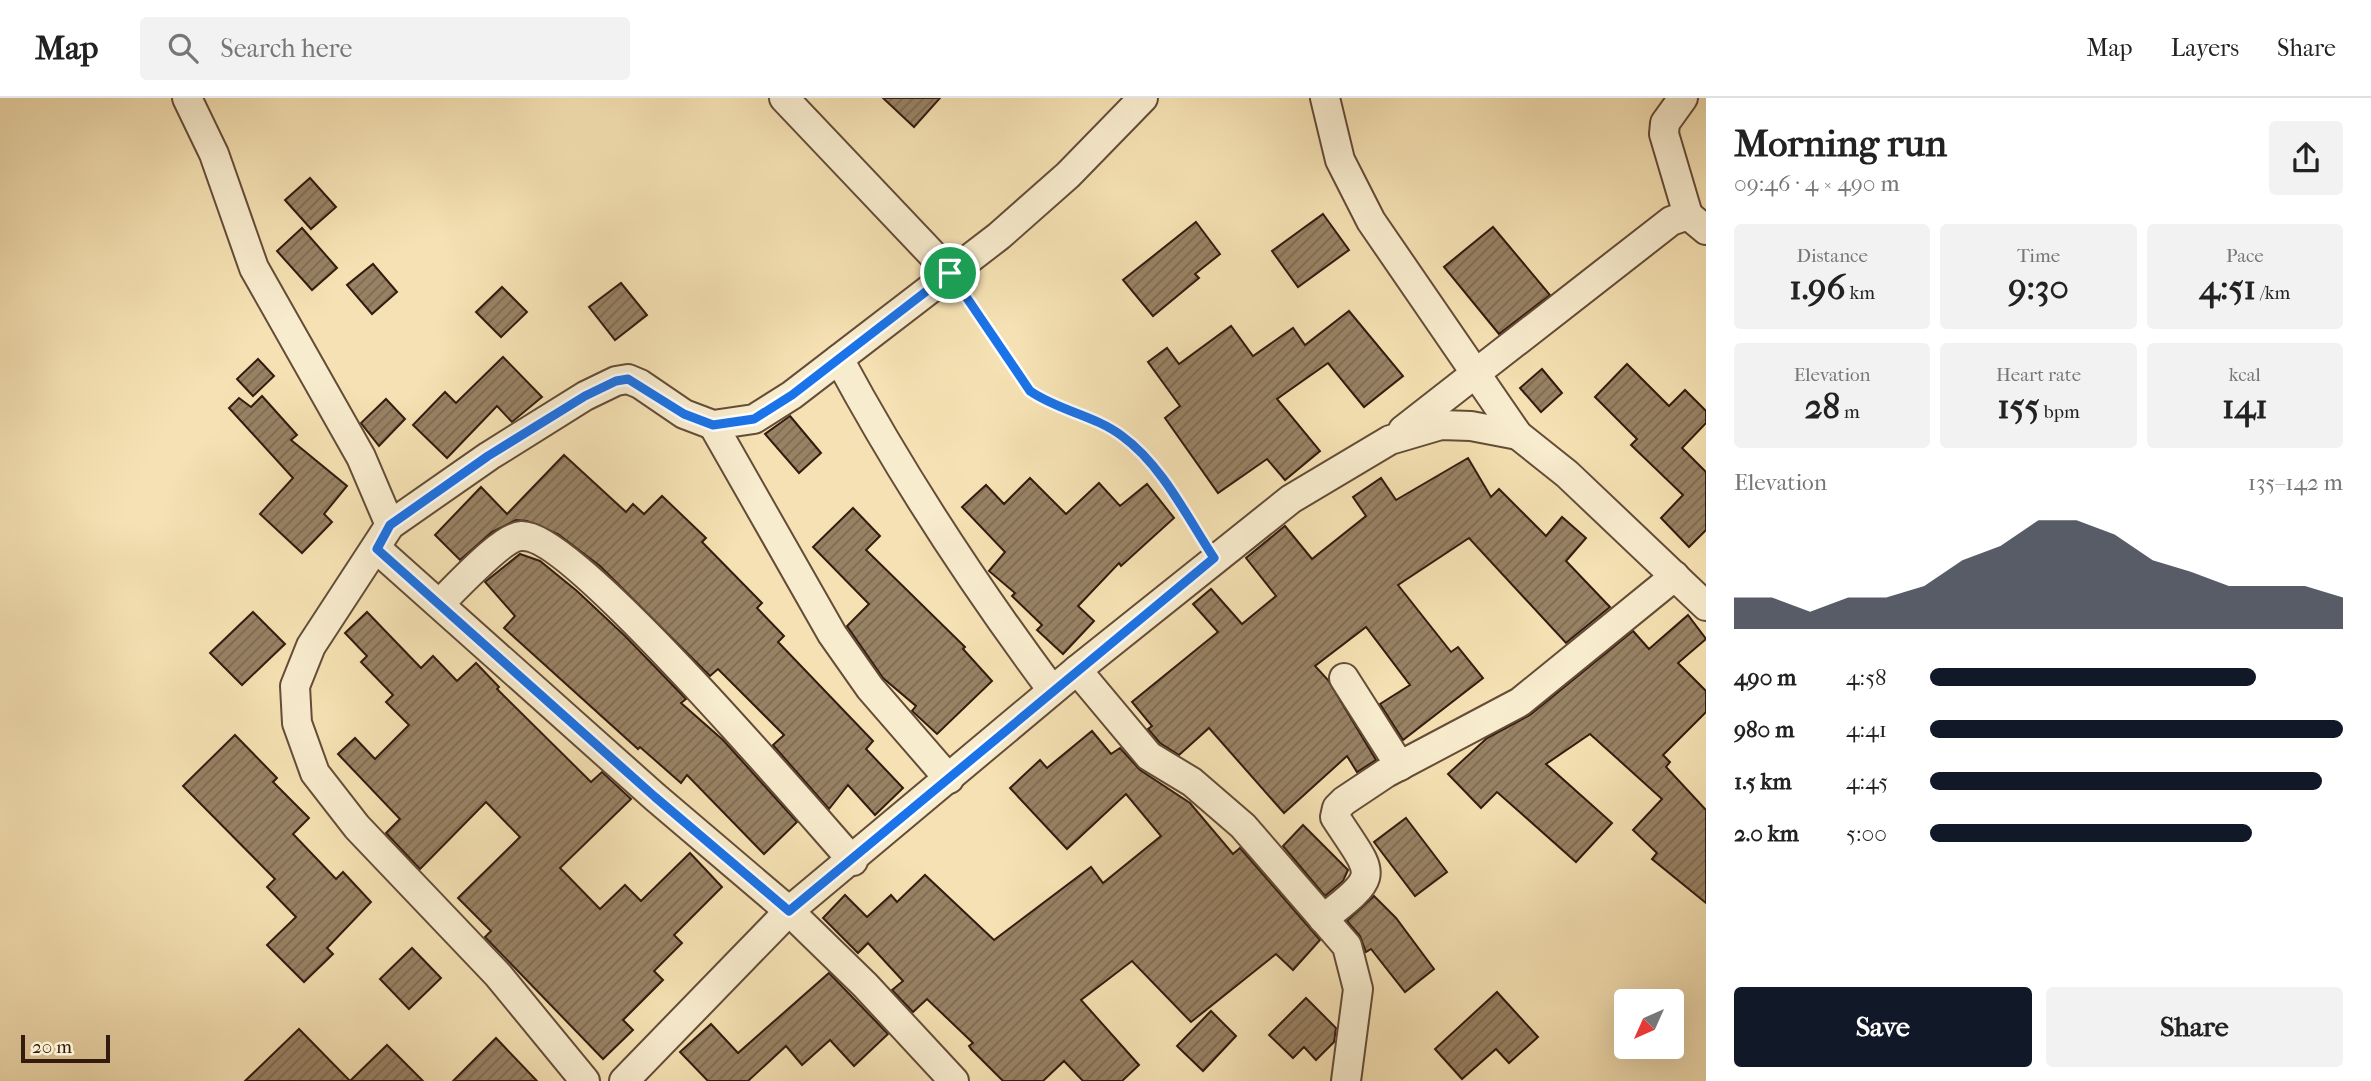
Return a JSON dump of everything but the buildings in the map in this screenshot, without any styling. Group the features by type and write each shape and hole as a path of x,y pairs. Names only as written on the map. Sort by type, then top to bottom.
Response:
{"street":[{"path":"187,98 214,154 254,268 361,457 383,537 440,603 655,797 789,911 865,985 954,1081"},
{"path":"784,98 950,273"},
{"path":"585,1081 498,975 334,800 315,774 297,723 295,686 311,646 383,537 488,456 585,396 616,381 628,379 640,384 684,414 713,425 754,419 839,359 950,273 1069,175 1143,98"},
{"path":"1325,98 1340,160 1371,221 1518,435 1567,474 1706,606"},
{"path":"624,1081 789,911 853,861 1052,690 1214,558 1291,499 1390,440 1647,237 1671,221 1697,223 1664,134 1665,123 1683,98"},
{"path":"839,359 887,449 928,515 988,604 1052,690"},
{"path":"713,425 832,634 870,688 949,779"},
{"path":"1390,440 1441,425 1471,426 1518,435"},
{"path":"440,603 512,537 531,537 568,564 644,630 853,861"},
{"path":"1323,919 1363,887 1368,875 1364,863 1335,817 1337,808 1400,766 1520,702 1675,576"},
{"path":"1077,670 1139,746 1214,799 1243,826 1347,946 1358,989 1346,1081"},
{"path":"1344,678 1400,766"}],"path":[{"path":"950,273 1030,391 1048,404 1091,417 1124,437 1157,471 1214,558"}],"route":[{"path":"950,273 1030,391 1048,404 1091,417 1124,437 1157,471 1214,558 1052,690 853,861 789,911 655,797 377,549 390,525 488,456 585,396 616,381 628,379 640,384 684,414 713,425 722,426 754,419 792,395 950,273"}]}
